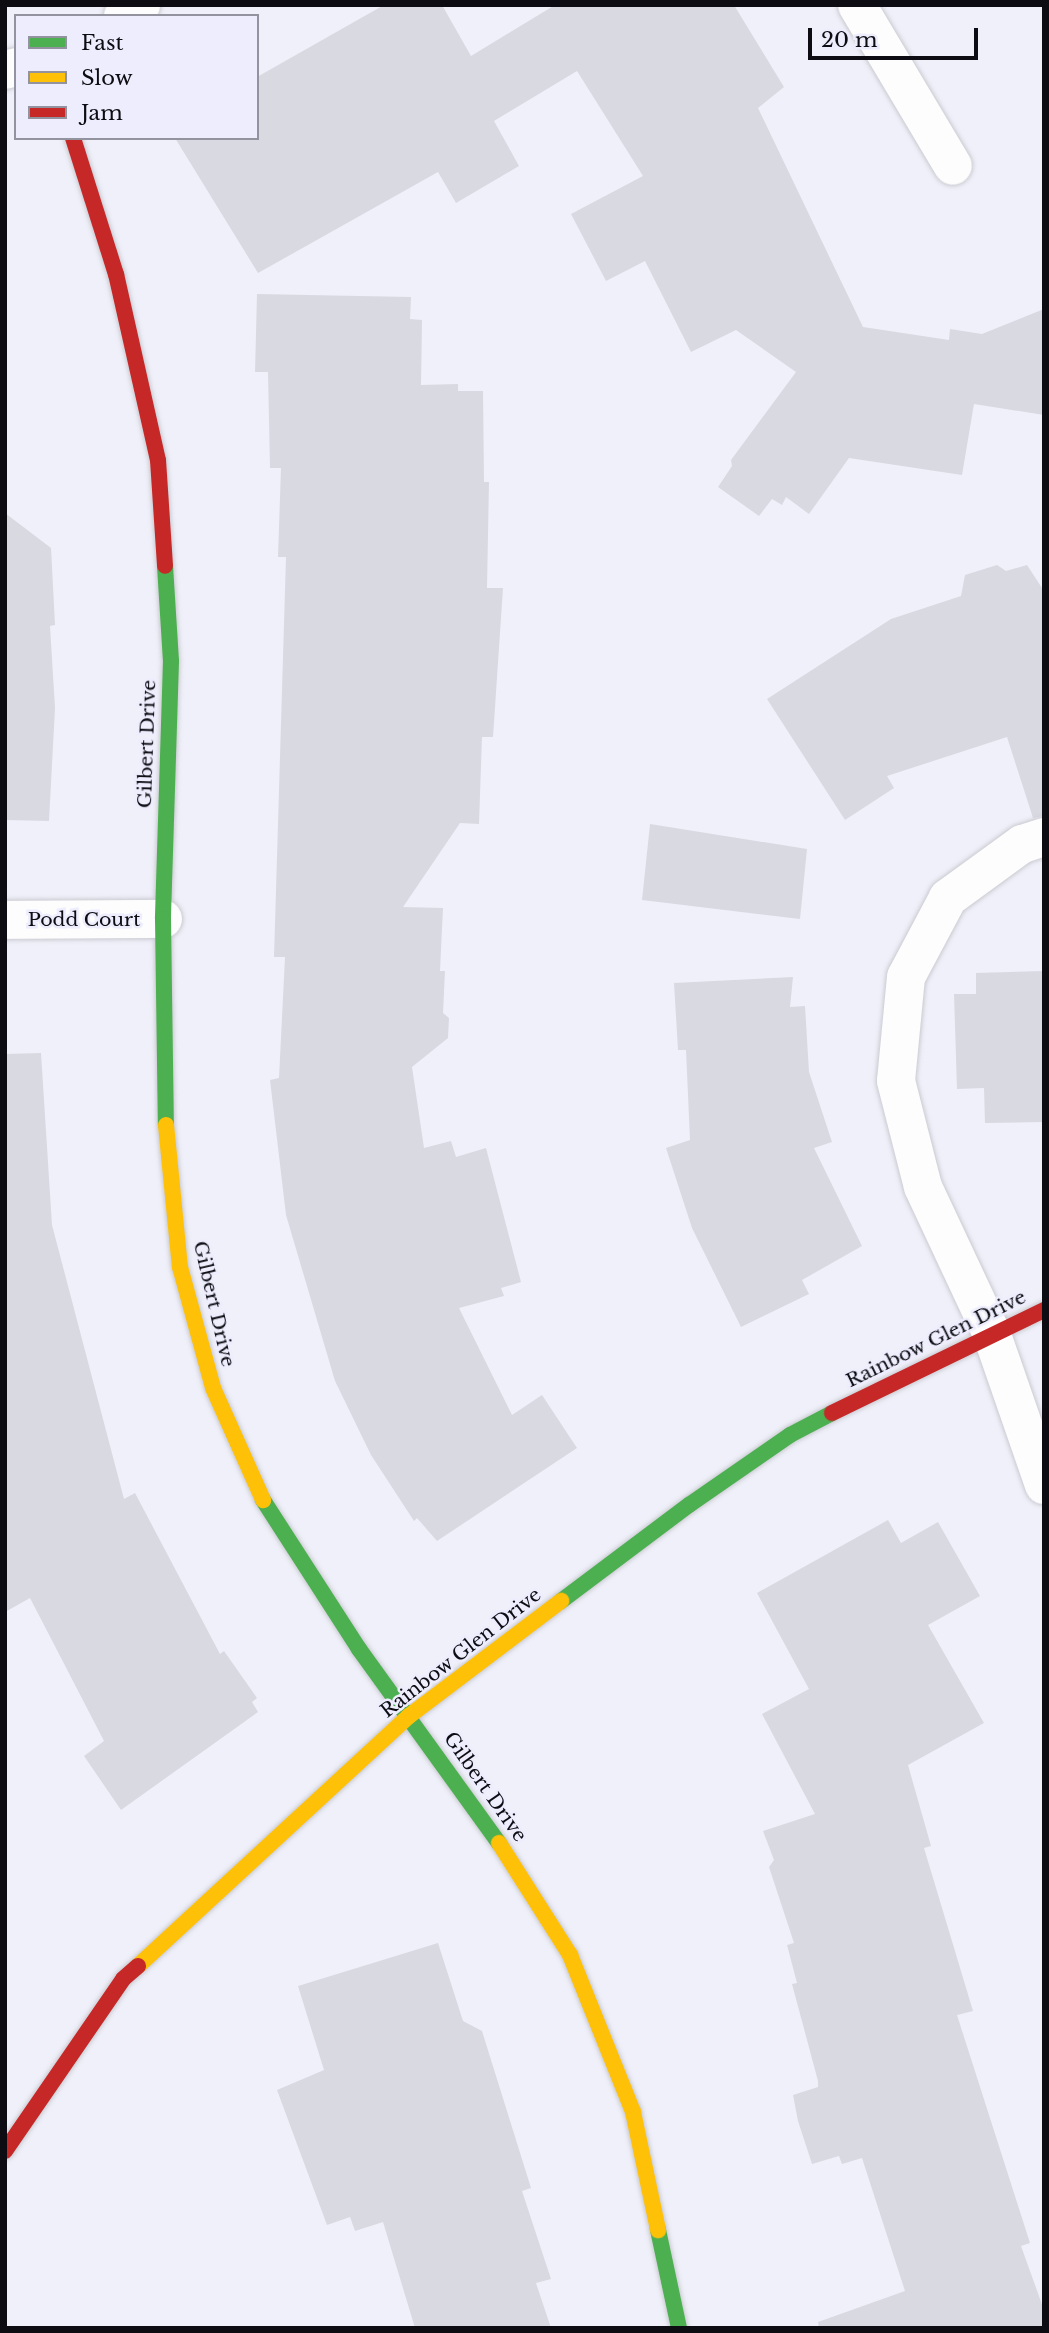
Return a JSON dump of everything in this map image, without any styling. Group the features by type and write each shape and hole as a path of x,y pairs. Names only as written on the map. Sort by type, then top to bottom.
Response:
{"street":[{"path":"857,5 953,166"},
{"name":"Gilbert Drive","path":"74,140 117,274 158,460 171,661 163,919 166,1149 180,1267 213,1388 269,1513 511,1860 570,1955 632,2112 679,2328"},
{"path":"1044,837 1022,844 948,898 906,977 896,1081 923,1187 991,1332 1044,1485"},
{"name":"Podd Court","path":"5,920 163,919"},
{"name":"Rainbow Glen Drive","path":"5,2151 123,1979 409,1716 689,1504 790,1435 991,1332 1044,1311"}],"building":[{"path":"384,5 442,5 471,56 555,5 734,5 784,87 758,108 863,327 949,340 950,329 982,334 1044,309 1044,415 974,404 962,475 849,458 809,514 786,497 782,505 772,499 759,516 718,487 732,466 731,460 796,372 736,330 691,352 645,261 606,281 571,214 643,176 577,71 494,121 519,166 456,203 438,172 258,273 176,140 259,140 259,76"},
{"path":"257,294 411,297 410,319 422,320 421,385 458,384 458,391 483,391 484,482 489,482 487,588 503,588 493,737 482,737 479,824 460,823 403,907 443,908 440,971 445,971 443,1013 449,1018 448,1038 412,1067 424,1148 451,1141 456,1157 486,1148 521,1282 501,1288 504,1296 459,1308 512,1415 542,1395 577,1448 437,1541 417,1518 414,1521 371,1455 335,1381 286,1215 270,1080 279,1078 285,957 274,957 286,557 278,557 281,468 270,468 268,372 255,372"},
{"path":"5,513 51,548 55,625 50,626 55,708 49,821 5,820"},
{"path":"997,565 1006,571 1027,565 1044,591 1044,816 1033,818 1007,737 887,776 894,788 845,820 767,699 891,619 961,596 965,575"},
{"path":"650,824 807,849 800,919 642,900"},
{"path":"1044,971 1044,1122 985,1123 984,1088 957,1089 954,994 976,994 976,973"},
{"path":"793,977 790,1007 805,1006 809,1072 832,1142 814,1148 862,1246 802,1280 809,1294 741,1327 692,1228 666,1148 690,1140 686,1050 678,1050 674,983"},
{"path":"41,1053 52,1225 124,1499 135,1493 220,1654 224,1651 257,1698 252,1702 258,1712 121,1810 84,1756 104,1741 30,1598 5,1612 5,1054"},
{"path":"888,1520 901,1543 938,1522 980,1596 928,1625 984,1723 908,1765 931,1846 924,1848 973,2011 957,2015 1030,2243 1021,2246 1044,2310 1044,2328 819,2328 818,2322 905,2291 862,2158 842,2164 839,2156 812,2164 798,2121 793,2095 818,2087 818,2081 792,1984 797,1983 787,1945 794,1943 769,1867 774,1860 763,1831 815,1814 762,1714 809,1689 757,1593"},
{"path":"438,1943 463,2021 482,2031 531,2188 522,2191 551,2279 536,2283 551,2328 415,2328 383,2222 355,2231 350,2217 327,2225 277,2090 324,2070 298,1986"}],"traffic: fast":[{"path":"165,566 171,661 163,919 166,1125"},
{"path":"561,1601 689,1505 790,1435 832,1413"},
{"path":"263,1500 359,1649 499,1843"},
{"path":"658,2230 679,2328"}],"traffic: slow":[{"path":"166,1125 180,1267 213,1388 263,1500"},
{"path":"138,1966 409,1716 561,1601"},
{"path":"499,1843 570,1955 633,2112 658,2230"}],"traffic: jam":[{"path":"74,140 116,274 158,460 165,566"},
{"path":"832,1413 1044,1310"},
{"path":"5,2151 123,1979 138,1966"}]}
